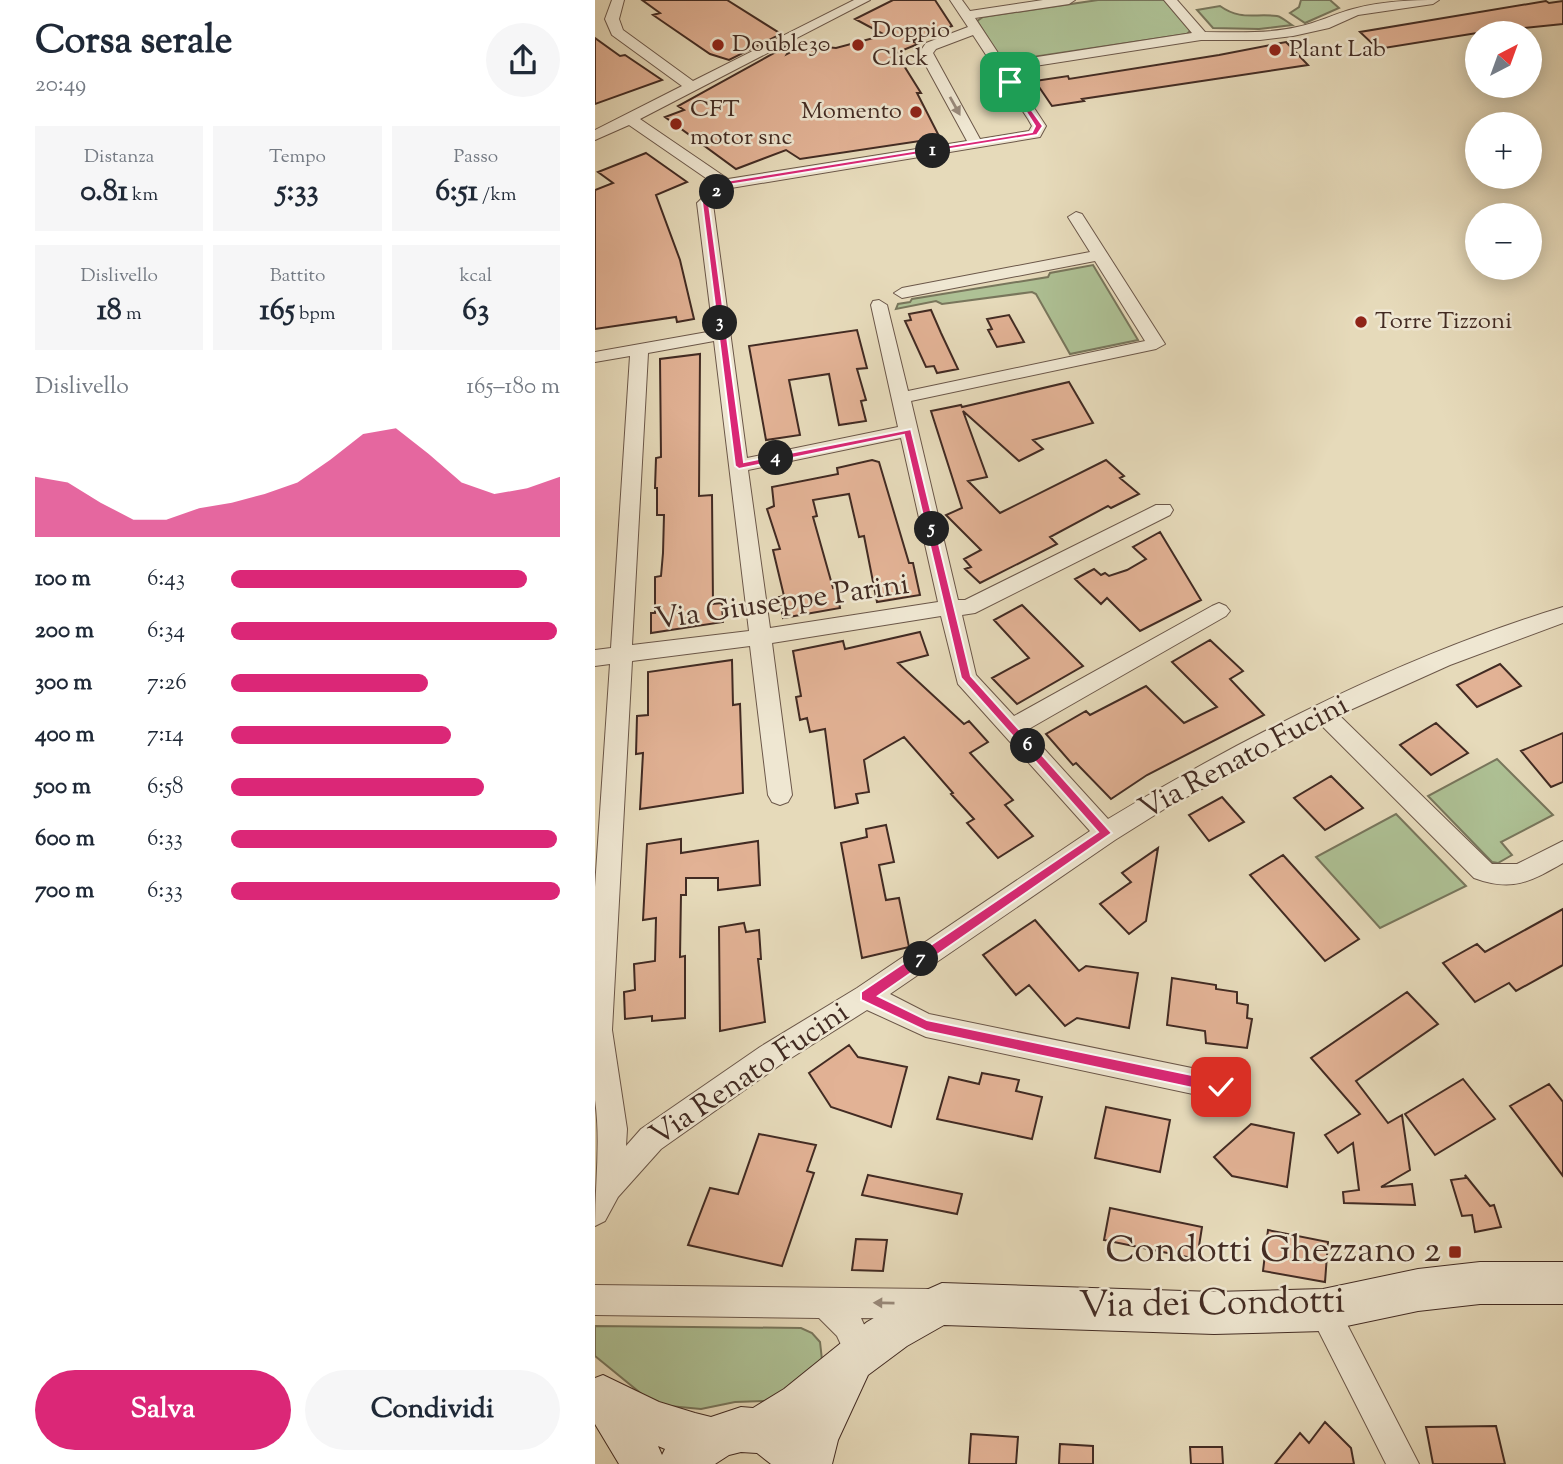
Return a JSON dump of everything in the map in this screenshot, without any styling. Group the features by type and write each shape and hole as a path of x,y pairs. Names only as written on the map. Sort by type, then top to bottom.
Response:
{"street":[{"path":"618,0 611,19 620,36 692,87"},
{"path":"595,136 864,0"},
{"path":"630,119 726,184 1035,134 1038,131 1035,119 956,0"},
{"path":"966,15 1069,0"},
{"path":"1170,0 1201,36"},
{"path":"1348,0 1360,11"},
{"path":"1000,67 1201,36 1260,36 1293,32 1324,25 1360,11 1433,0"},
{"path":"595,18 611,19"},
{"path":"976,29 931,46 926,53 976,144"},
{"path":"726,184 705,204 780,795"},
{"path":"900,398 1156,344 1076,217"},
{"path":"902,293 1099,255"},
{"path":"879,305 966,678 1106,833"},
{"path":"595,357 722,334"},
{"path":"601,1199 613,1129 599,1030 639,350"},
{"path":"739,466 908,431"},
{"name":"Via Giuseppe Parini","path":"595,658 620,657 762,637 951,607 968,608 1163,509"},
{"path":"1012,727 1219,611"},
{"name":"Via Renato Fucini","path":"601,1199 651,1139 771,1056 866,996 1106,833 1158,801 1323,713 1442,659 1563,614"},
{"path":"1323,713 1483,871 1497,878 1511,878 1563,850"},
{"path":"866,996 926,1025 1221,1087"},
{"path":"613,1129 651,1139"},
{"name":"Via dei Condotti","path":"595,1300 942,1304 1214,1313 1323,1310 1418,1290 1480,1283 1563,1283"},
{"path":"825,1302 848,1325 861,1353"},
{"name":"Via dei Condotti","path":"695,1451 739,1429 754,1430 780,1420 861,1353 911,1319 942,1304"},
{"path":"1323,1310 1403,1464"},
{"name":"Via dei Condotti","path":"809,1464 817,1434 834,1398 861,1353"},
{"path":"599,1393 636,1416 666,1429 695,1451"},
{"path":"599,1393 629,1435 643,1464"},
{"path":"754,1430 777,1439 787,1447 798,1464"}],"green space":[{"path":"1098,0 1165,0 1191,30 1187,34 1013,60 1000,57 977,21 983,17"},
{"path":"1301,0 1330,0 1339,8 1305,23 1290,13 1299,7"},
{"path":"1220,6 1241,15 1277,16 1292,25 1259,29 1213,28 1197,10"},
{"path":"1093,265 1138,340 1070,354 1036,294 1032,292 942,304 936,301 896,309 898,304 910,302 912,299 1048,277 1050,273"},
{"path":"1497,759 1553,815 1501,842 1512,855 1498,863 1492,862 1428,796"},
{"path":"1396,814 1466,886 1380,928 1316,857"},
{"path":"595,1326 801,1328 812,1333 820,1342 822,1360 815,1373 765,1401 735,1402 701,1409 669,1406 649,1400 595,1356"}],"building":[{"path":"642,0 727,0 781,34 729,60 710,54 653,15 660,13"},
{"path":"893,0 935,0 952,26 912,41 918,44 896,53 921,93 917,93 940,138 800,159 786,150 736,169 665,117 684,110 678,106 794,42 787,54 804,45 836,48 885,35 855,19"},
{"path":"1546,1 1563,1 1563,24 1542,26 1542,21 1465,21 1465,35 1378,49 1360,32"},
{"path":"595,38 620,56 625,55 662,80 595,104"},
{"path":"1286,42 1308,65 1082,99 1084,101 1052,106 1035,81 1068,76 1069,79"},
{"path":"646,153 687,182 656,195 680,260 694,319 677,322 676,317 595,329 595,190 613,183 598,172"},
{"path":"931,310 958,369 937,373 934,366 926,367 905,321 911,320 909,314"},
{"path":"1009,315 1024,342 997,347 988,330 992,329 987,319"},
{"path":"857,330 867,368 857,369 866,400 861,401 866,421 839,425 829,374 789,380 800,435 766,440 749,346"},
{"path":"700,354 699,496 712,495 713,604 722,603 723,622 651,633 651,613 655,613 655,577 661,576 663,553 664,515 657,515 655,488 656,458 661,457 660,359"},
{"path":"1069,382 1093,423 1033,440 1043,449 1019,461 963,411 987,477 968,481 1000,513 1106,460 1124,476 1120,478 1139,494 1111,508 1108,506 1050,537 1057,544 980,583 965,569 971,567 964,559 981,550 946,515 962,508 931,411 961,405 962,407"},
{"path":"872,460 879,462 909,563 913,563 920,595 877,602 864,536 859,537 849,494 813,500 817,516 813,517 833,588 836,587 840,608 783,618 779,597 784,596 773,550 780,549 767,509 774,506 772,487 838,474 837,468"},
{"path":"1160,532 1201,600 1140,631 1107,598 1101,604 1075,579 1094,569 1101,575 1105,573 1109,576 1127,570 1146,559 1133,547"},
{"path":"1022,605 1083,666 1017,704 992,678 1029,658 994,620"},
{"path":"920,632 928,655 898,663 964,724 969,721 988,742 970,753 1013,800 1005,805 1033,836 998,858 967,823 974,819 904,737 864,760 869,792 856,794 858,803 835,808 825,729 810,732 807,718 800,720 796,697 801,696 793,651 843,641 845,649"},
{"path":"1210,640 1243,671 1230,679 1264,715 1147,775 1111,799 1076,763 1073,765 1046,734 1086,711 1090,715 1146,686 1184,723 1217,707 1172,662"},
{"path":"732,660 733,705 740,704 743,793 640,809 643,753 636,754 637,716 648,715 648,672"},
{"path":"1500,664 1521,686 1477,707 1457,685"},
{"path":"1436,723 1468,753 1431,775 1400,745"},
{"path":"1563,733 1563,782 1551,787 1521,751"},
{"path":"1331,776 1363,808 1325,830 1294,798"},
{"path":"1222,797 1244,822 1209,841 1189,815"},
{"path":"886,825 894,862 879,865 886,900 899,898 909,947 862,958 841,843 867,837 866,829"},
{"path":"681,839 681,853 758,841 760,885 718,890 718,878 686,878 686,895 681,895 680,957 685,956 685,1018 652,1021 652,1016 625,1019 624,992 635,990 634,964 655,961 656,918 643,920 647,844"},
{"path":"1158,848 1146,921 1129,934 1100,904 1131,882 1122,873"},
{"path":"1283,855 1359,939 1325,961 1250,875"},
{"path":"1563,909 1563,965 1516,991 1509,983 1475,1002 1443,963 1477,944 1485,952"},
{"path":"1035,920 1079,971 1086,966 1138,973 1129,1028 1077,1018 1065,1026 1029,985 1016,995 983,955"},
{"path":"744,923 746,932 759,930 761,959 758,959 765,1022 720,1031 719,927"},
{"path":"1172,978 1216,985 1216,989 1237,992 1237,1003 1248,1005 1247,1018 1252,1019 1247,1048 1206,1043 1205,1031 1167,1025"},
{"path":"1407,992 1438,1024 1356,1081 1388,1123 1402,1115 1410,1170 1381,1187 1412,1184 1415,1205 1344,1203 1343,1192 1359,1190 1353,1143 1338,1153 1325,1135 1360,1114 1311,1058"},
{"path":"849,1045 858,1057 907,1067 891,1127 831,1107 809,1073"},
{"path":"982,1073 1019,1080 1016,1091 1042,1097 1032,1139 937,1119 949,1077 979,1084"},
{"path":"1463,1079 1495,1119 1435,1155 1405,1114"},
{"path":"1549,1084 1563,1102 1563,1176 1510,1106"},
{"path":"1106,1107 1170,1120 1160,1172 1095,1158"},
{"path":"1251,1124 1294,1133 1287,1187 1232,1176 1214,1157"},
{"path":"759,1134 816,1145 807,1171 814,1173 782,1266 688,1245 710,1188 738,1194"},
{"path":"868,1175 962,1194 957,1214 862,1195"},
{"path":"1465,1175 1490,1206 1494,1205 1501,1227 1475,1232 1472,1215 1462,1216 1451,1180 1466,1178"},
{"path":"1110,1208 1202,1227 1197,1259 1104,1240"},
{"path":"1268,1230 1328,1242 1325,1282 1263,1271"},
{"path":"856,1239 887,1240 883,1271 852,1270"},
{"path":"1325,1422 1351,1448 1354,1464 1275,1464 1300,1433 1309,1443"},
{"path":"1496,1426 1505,1464 1433,1464 1426,1427"},
{"path":"971,1434 1018,1437 1016,1464 969,1464"},
{"path":"1060,1444 1093,1446 1093,1464 1059,1464"},
{"path":"1190,1447 1222,1447 1223,1464 1191,1464"}],"place":[{"name":"Double30","path":"718,45"},
{"name":"Doppio Click","path":"858,45"},
{"name":"Plant Lab","path":"1275,50"},
{"name":"Momento","path":"916,112"},
{"name":"CFT motor snc","path":"676,124"},
{"name":"Torre Tizzoni","path":"1361,322"},
{"name":"Condotti Ghezzano 2","path":"1455,1252"}],"route":[{"path":"1010,82 1039,126 1035,134 726,184 705,204 739,466 908,431 966,678 1106,833 866,996 926,1025 1221,1087"}]}
